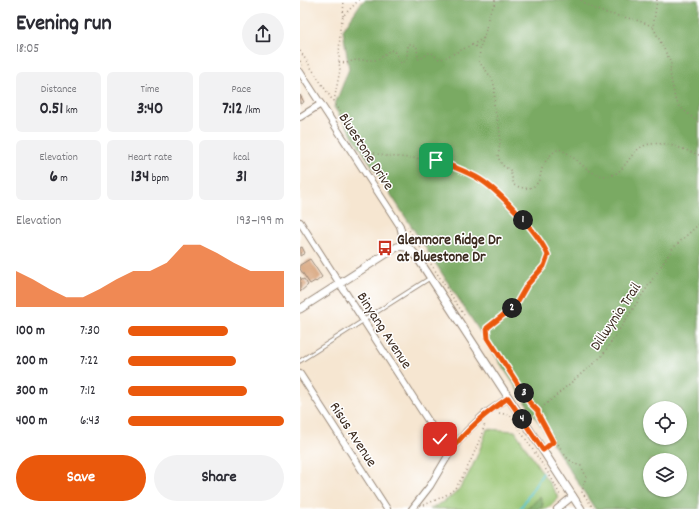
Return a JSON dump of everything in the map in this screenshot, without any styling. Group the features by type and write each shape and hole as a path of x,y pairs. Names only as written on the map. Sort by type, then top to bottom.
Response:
{"street":[{"name":"Bluestone Drive","path":"302,70 321,104 400,226 405,246"},
{"path":"300,117 321,104"},
{"name":"Binyang Avenue","path":"300,222 440,439 452,449"},
{"path":"300,309 397,247 405,246 412,250 420,260 581,509"},
{"name":"Risus Avenue","path":"300,374 387,509"},
{"path":"412,509 430,486 452,449 466,432 479,419 508,398"},
{"path":"557,509 573,496"}],"lane":[{"path":"300,361 431,278"}],"path":[{"path":"334,102 340,70 340,28 344,16 344,0"},
{"path":"344,16 359,0"},
{"path":"495,0 494,6 489,13 484,38 480,48 479,62 492,78 495,89 494,106 500,131 498,157 502,165 510,170 514,185 523,189 531,188 538,181 544,164 554,151 559,149 567,152 580,161 587,169 600,175 611,175 618,172 626,165 629,158 637,149 646,145 672,145 699,155"},
{"path":"581,0 588,6 611,15 644,22 653,27 671,63 670,73 675,99 680,107 699,123"},
{"path":"653,27 657,0"},
{"path":"339,62 346,63 356,60 378,60 390,50 394,51 401,63 403,63 406,61 409,44 412,44 417,48 418,59 423,58 429,53 432,53 440,59 446,58 450,54 484,38"},
{"path":"471,45 480,48"},
{"path":"300,51 366,151 385,156 436,160 476,177 506,200 544,244 548,255 544,266 527,285 515,306 487,328 488,338 530,403 538,411 538,414 553,442 543,450"},
{"path":"300,61 302,70"},
{"name":"Dillwynia Trail","path":"538,411 602,356 673,248 699,224"},
{"path":"407,226 466,319"},
{"path":"494,414 497,412 510,415 561,494 562,499 559,501"},
{"path":"422,506 452,491 479,444 486,421"},
{"path":"547,431 551,434 562,452 575,464 581,466 586,476 582,492 594,509"}],"green space":[{"path":"365,0 699,0 699,509 595,509 334,107 349,69 343,30 361,3"},
{"path":"487,429 515,431 559,498 547,509 541,509 543,504 530,505 527,509 430,509 452,496 463,484 477,455"},
{"path":"540,497 543,504 541,509 527,509"}],"building":[{"path":"300,95 304,102 300,104"},
{"path":"302,247 305,253 300,256 300,248"},
{"path":"310,259 322,277 316,282 315,281 310,284 300,269 300,265"},
{"path":"300,277 302,280 304,279 308,285 300,292"}],"waterway":[{"path":"520,509 543,473"}],"place":[{"name":"Glenmore Ridge Dr at Bluestone Dr","path":"385,248"}],"route":[{"path":"436,160 476,177 506,200 544,244 548,255 544,266 527,285 515,306 487,328 488,338 530,403 538,411 538,414 553,442 543,450 508,398 479,419 452,449 440,439"}]}
